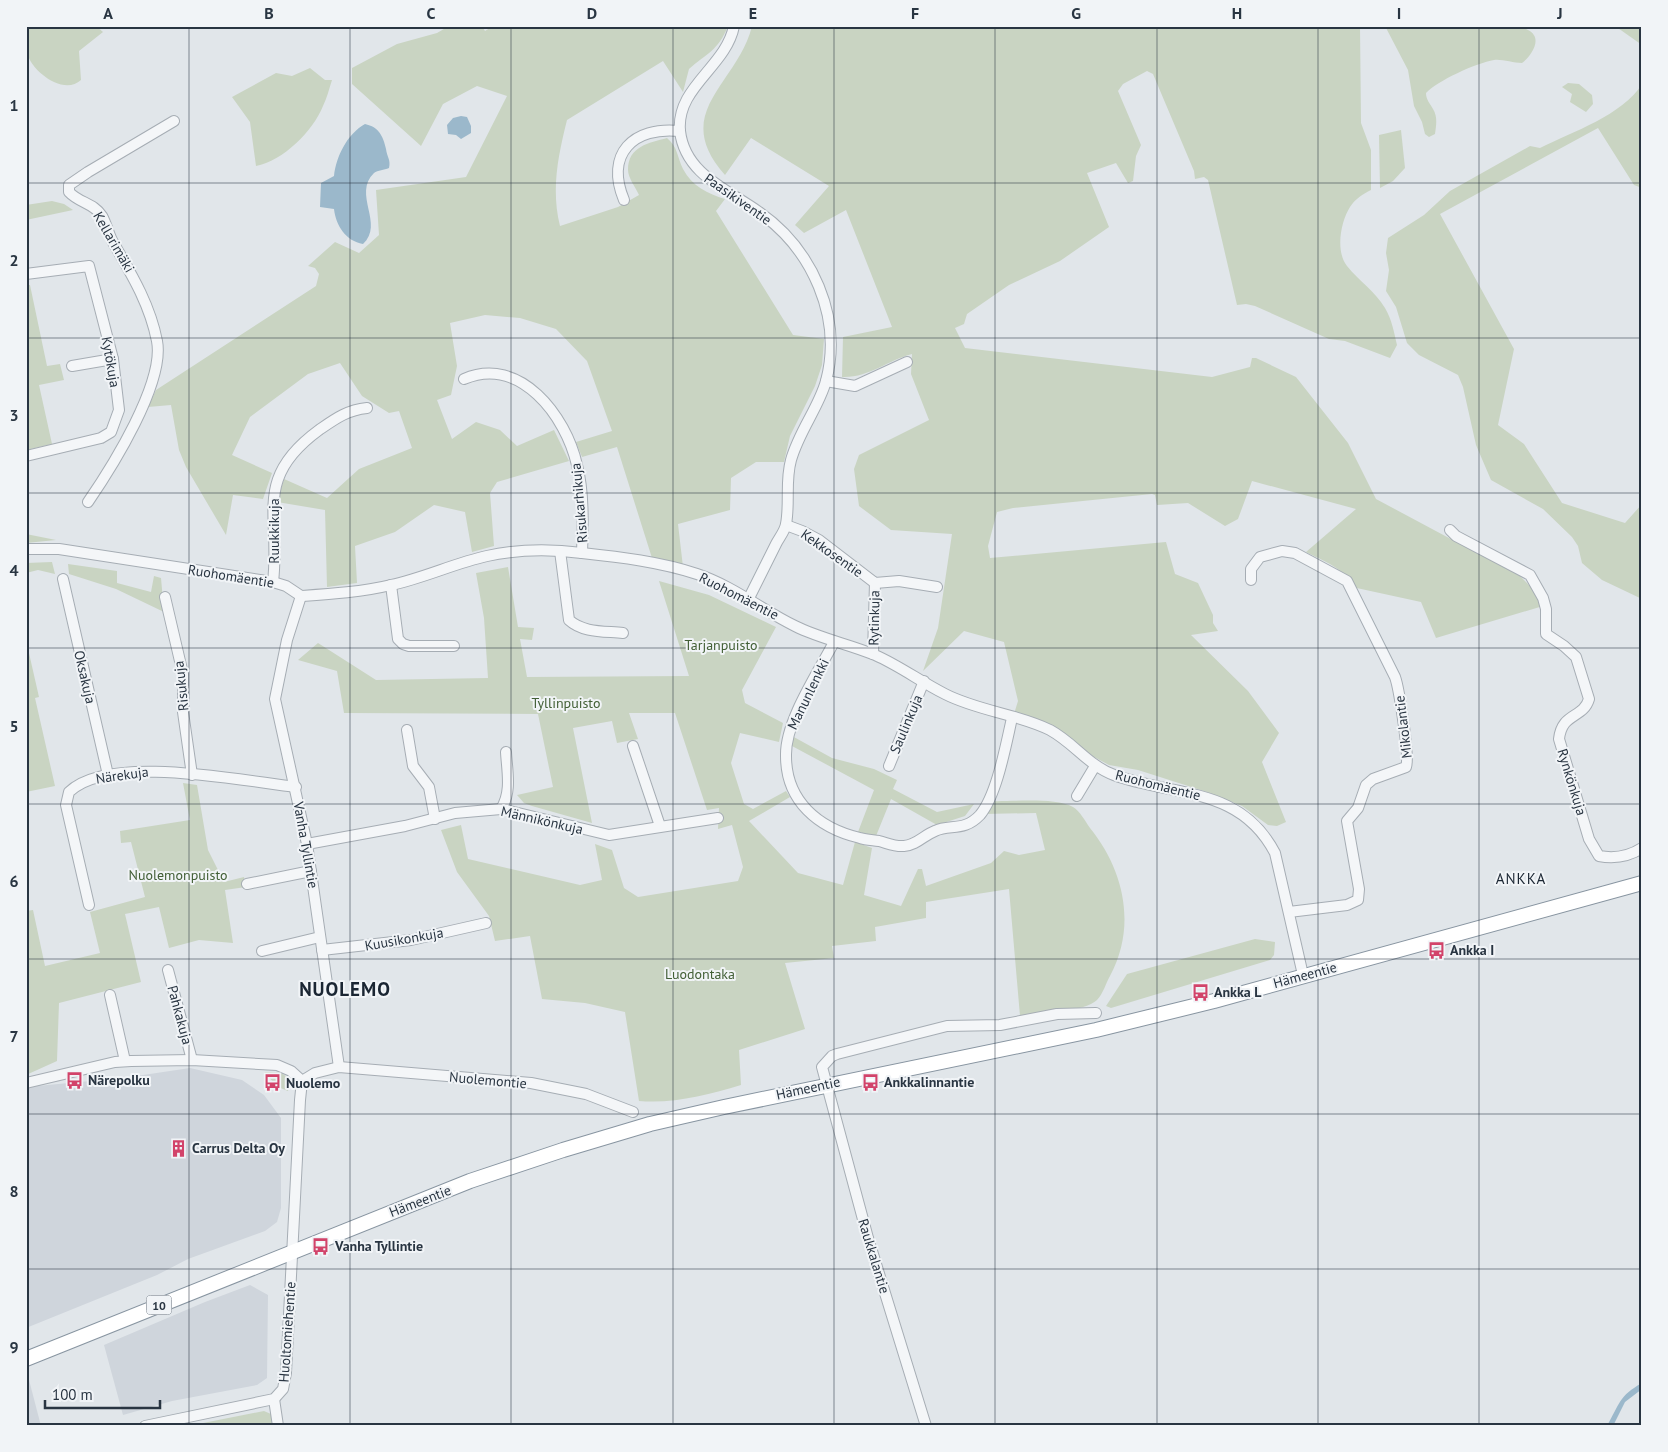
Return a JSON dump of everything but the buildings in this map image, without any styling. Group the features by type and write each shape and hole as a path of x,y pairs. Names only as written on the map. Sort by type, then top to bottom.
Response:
{"highway":[{"name":"Hämeentie","path":"26,1359 470,1181 650,1124 825,1084 1096,1030 1642,884"}],"street":[{"name":"Paasikiventie","path":"734,26 725,50 717,62 689,92 682,111 680,131 686,151 706,178 760,212 796,246 812,271 823,295 830,323 826,381 797,439 790,462 786,525 749,598"},
{"name":"Kellarimäki","path":"123,445 148,392 157,361 157,341 146,302 132,273 111,240 102,217 93,206 73,197 69,192 70,185 88,172 174,121"},
{"path":"624,200 618,185 618,170 621,154 628,144 638,136 654,132 680,131"},
{"name":"Kytökuja","path":"26,274 89,266 112,359 118,410 111,432 105,436"},
{"path":"72,366 112,359"},
{"path":"826,381 854,386 907,362"},
{"name":"Risukarhikuja","path":"464,379 475,374 489,373 520,381 547,405 559,422 571,443 578,466 582,553"},
{"name":"Ruukkikuja","path":"273,582 275,568 272,496 286,463 298,447 338,416 352,409 367,408"},
{"path":"26,456 105,436 123,445 88,502"},
{"name":"Kekkosentie","path":"786,525 819,540 875,583 899,581 937,588"},
{"name":"Rynkönkuja","path":"1450,530 1456,536 1530,575 1537,584 1546,609 1546,634 1576,657 1589,699 1587,706 1563,723 1559,739 1589,839 1599,856 1608,858 1624,857 1642,848"},
{"name":"Ruohomäentie","path":"26,549 59,549 273,582 286,586 301,596 391,585 485,556 522,551 582,553 647,563 696,574 749,598 794,626 834,642 873,654 964,703 1033,723 1051,731 1077,749 1096,766 1115,776 1216,801 1237,811 1267,837 1275,853 1304,975"},
{"path":"560,551 569,620 584,629 623,633"},
{"name":"Mikolantie","path":"1251,580 1251,569 1260,557 1282,551 1296,553 1347,581 1399,687 1409,758 1406,767 1402,770 1380,775 1366,786 1358,808 1347,821 1359,889 1358,900 1347,905 1289,912"},
{"name":"Oksakuja","path":"63,580 108,774"},
{"name":"Rytinkuja","path":"873,654 875,583"},
{"path":"391,585 398,639 403,644 409,646 454,646"},
{"name":"Vanha Tyllintie","path":"301,596 287,640 275,699 296,787 307,844 339,1067"},
{"name":"Risukuja","path":"166,598 183,674 183,712 192,775"},
{"name":"Manunlenkki","path":"834,642 791,724 786,740 786,756 788,779 799,799 815,820 836,830 858,838 905,846 916,843 936,830 967,824 980,814 987,802 1005,752 1012,718"},
{"name":"Saulinkuja","path":"889,766 924,681"},
{"path":"408,730 414,766 430,787 435,819"},
{"path":"632,746 660,826"},
{"path":"501,808 507,799 508,789 506,752"},
{"path":"1077,796 1096,766"},
{"name":"Närekuja","path":"89,906 66,800 69,792 82,781 108,774 153,770 296,787"},
{"name":"Männikönkuja","path":"307,844 435,819 456,813 501,808 609,835 718,818"},
{"path":"247,884 311,871"},
{"name":"Kuusikonkuja","path":"322,950 411,940 486,923"},
{"path":"262,951 320,936"},
{"name":"Pahkakuja","path":"168,970 192,1060"},
{"path":"110,995 125,1061"},
{"path":"825,1084 822,1067 832,1056 879,1042 947,1026 1000,1025 1057,1014 1096,1013"},
{"path":"26,1083 125,1061 192,1060 277,1065 291,1071 302,1082 292,1251"},
{"path":"302,1082 315,1073 339,1067"},
{"name":"Nuolemontie","path":"339,1067 561,1088 620,1106 633,1112"},
{"name":"Raukkalantie","path":"825,1084 868,1238 926,1426"},
{"name":"Huoltomiehentie","path":"145,1426 274,1399 283,1389 286,1373 292,1251"},
{"path":"274,1399 278,1426"}],"shaded area":[{"path":"190,1068 242,1080 264,1095 281,1118 281,1208 277,1222 265,1231 188,1259 157,1275 26,1328 26,1087 123,1078"},
{"path":"250,1285 268,1295 267,1378 257,1385 172,1401 123,1415 104,1345"},
{"path":"28,1376 41,1426 26,1426 26,1377"}],"green space":[{"path":"31,26 96,26 103,32 79,51 81,80 74,84 58,83 50,80 35,67 30,60 26,47 26,29"},
{"path":"449,26 482,26 485,31 493,26 728,26 712,51 689,69 683,92 663,61 567,120 557,173 556,199 560,226 618,207 639,195 628,173 629,162 641,147 667,138 677,152 683,169 691,180 707,192 725,199 716,211 793,335 824,339 822,365 815,386 790,436 784,462 756,462 731,478 730,510 678,524 683,567 652,558 617,447 582,457 576,442 612,431 587,361 556,329 520,318 485,315 450,323 457,366 451,395 437,400 452,439 476,422 500,430 517,446 554,430 569,461 497,482 490,493 494,546 472,552 465,512 434,505 395,532 355,546 357,583 327,587 325,510 277,502 284,479 327,498 359,469 412,448 399,411 389,413 362,396 340,363 308,374 250,417 232,455 272,473 263,499 233,495 226,535 186,467 179,450 171,405 148,407 156,390 316,286 319,274 315,268 308,266 335,242 359,253 379,235 376,190 466,177 507,96 477,86 443,104 421,146 352,84 352,68 397,44 437,33"},
{"path":"752,26 1360,26 1361,123 1371,150 1371,190 1359,197 1350,207 1344,220 1340,244 1343,260 1347,266 1377,296 1389,317 1397,345 1390,358 1345,341 1329,339 1255,306 1237,305 1208,180 1204,177 1195,179 1194,171 1153,74 1147,71 1123,84 1118,91 1141,145 1136,156 1133,181 1128,183 1116,163 1087,173 1109,227 1060,261 1009,285 967,314 964,324 955,328 965,348 1212,377 1250,367 1252,358 1256,358 1296,377 1348,443 1376,499 1520,576 1536,592 1543,606 1436,638 1421,602 1352,587 1349,580 1339,570 1306,552 1356,509 1252,481 1238,519 1225,526 1188,503 1157,505 1155,495 1152,494 1013,508 997,512 988,546 990,558 1166,542 1175,574 1198,583 1213,615 1213,623 1218,631 1191,635 1248,691 1279,733 1262,762 1286,822 1277,826 1268,825 1242,806 1207,792 1138,770 1109,765 1014,714 1018,701 1004,642 964,631 923,671 938,628 952,534 891,530 859,506 854,469 859,455 929,420 911,374 912,354 861,375 842,377 843,337 892,327 846,210 804,233 795,225 829,186 751,138 725,175 710,153 704,133 705,115 712,99 745,46"},
{"path":"1385,26 1498,26 1500,29 1514,27 1533,33 1536,42 1532,52 1522,63 1497,60 1486,62 1467,69 1431,88 1426,93 1427,100 1435,112 1436,125 1435,134 1429,137 1425,134 1422,122 1414,106 1408,70"},
{"path":"1615,26 1642,26 1642,45"},
{"path":"310,68 325,80 332,80 326,100 318,116 305,135 296,144 276,158 256,166 250,122 232,97 276,73 292,76"},
{"path":"1568,83 1579,84 1592,95 1593,104 1586,112 1570,102 1572,94 1562,87"},
{"path":"1642,84 1642,188 1634,185 1598,128 1440,214 1514,349 1498,425 1524,444 1562,503 1625,523 1642,504 1642,599 1602,580 1582,563 1578,546 1572,537 1543,509 1491,480 1476,445 1463,387 1458,375 1419,355 1407,343 1396,307 1386,291 1389,270 1386,253 1388,238 1424,215 1450,191 1530,146 1540,148 1596,122 1623,105"},
{"path":"1401,130 1405,168 1393,181 1380,188 1379,135"},
{"path":"52,201 64,204 73,210 26,220 26,205"},
{"path":"26,285 30,285 47,366 60,364 64,380 39,385 52,444 26,450"},
{"path":"26,534 56,540 26,543"},
{"path":"52,562 55,574 38,570 26,573 26,563"},
{"path":"68,564 117,571 117,583 151,592 154,576 161,578 164,612 116,589 69,574"},
{"path":"508,567 518,627 534,628 532,640 520,639 527,677 689,676 659,581 709,595 776,627 742,690 745,703 783,723 779,742 740,733 731,763 744,804 753,809 786,791 790,797 749,821 798,873 843,885 855,842 872,848 864,895 901,906 918,869 922,869 926,886 991,863 1004,851 1019,855 1045,850 1036,813 984,814 990,801 1055,802 1076,809 1102,844 1118,880 1123,899 1125,918 1123,938 1118,957 1099,998 1091,1004 1072,1010 1020,1016 1009,889 926,902 926,918 875,927 876,941 832,946 834,958 785,963 805,1029 739,1050 741,1085 678,1100 639,1101 625,1012 585,1003 542,999 530,936 495,941 489,916 457,872 441,830 461,825 468,859 580,885 602,880 595,844 612,850 624,888 638,897 738,881 743,867 732,825 718,829 719,808 707,810 675,713 629,713 638,739 617,743 612,721 573,728 592,823 532,806 524,803 517,795 553,787 538,714 344,713 337,671 298,660 318,643 376,680 488,678 484,618 476,573"},
{"path":"26,640 39,697 35,698 55,786 26,792"},
{"path":"792,736 832,758 874,769 897,780 893,789 937,812 974,804 965,816 937,825 891,799 876,836 858,832 874,790 792,746"},
{"name":"Nuolemonpuisto","path":"183,783 197,785 208,850 224,882 244,877 246,887 225,890 233,943 199,940 169,948 159,907 125,914 141,982 59,1003 57,1061 26,1075 26,911 33,910 45,966 100,953 90,912 145,897 131,842 121,843 120,831 190,820"},
{"path":"1255,939 1275,942 1274,955 1270,960 1111,1008 1106,1006 1127,974"},
{"path":"264,1072 284,1074 288,1080 288,1091 278,1087"},
{"path":"264,1411 271,1414 272,1426 188,1426"}],"water":[{"path":"467,117 471,126 471,133 461,139 456,135 448,134 447,125 453,118"},
{"path":"365,124 374,127 382,136 389,168 377,171 368,181 366,190 371,227 369,236 363,244 352,240 343,232 337,221 334,209 320,207 321,183 334,176 337,161 348,140"},
{"path":"1642,1383 1642,1389 1625,1402 1613,1426 1607,1426 1624,1396"}],"place":[{"name":"Ankka I","path":"1436,950"},
{"name":"Ankka L","path":"1200,992"},
{"name":"Närepolku","path":"74,1080"},
{"name":"Ankkalinnantie","path":"870,1082"},
{"name":"Nuolemo","path":"272,1083"},
{"name":"Carrus Delta Oy","path":"178,1148"},
{"name":"Vanha Tyllintie","path":"321,1246"}],"district":[{"name":"ANKKA","path":"1521,878"},
{"name":"NUOLEMO","path":"345,989"}],"park label":[{"name":"Tarjanpuisto","path":"721,645"},
{"name":"Tyllinpuisto","path":"566,703"},
{"name":"Luodontaka","path":"700,974"}]}
